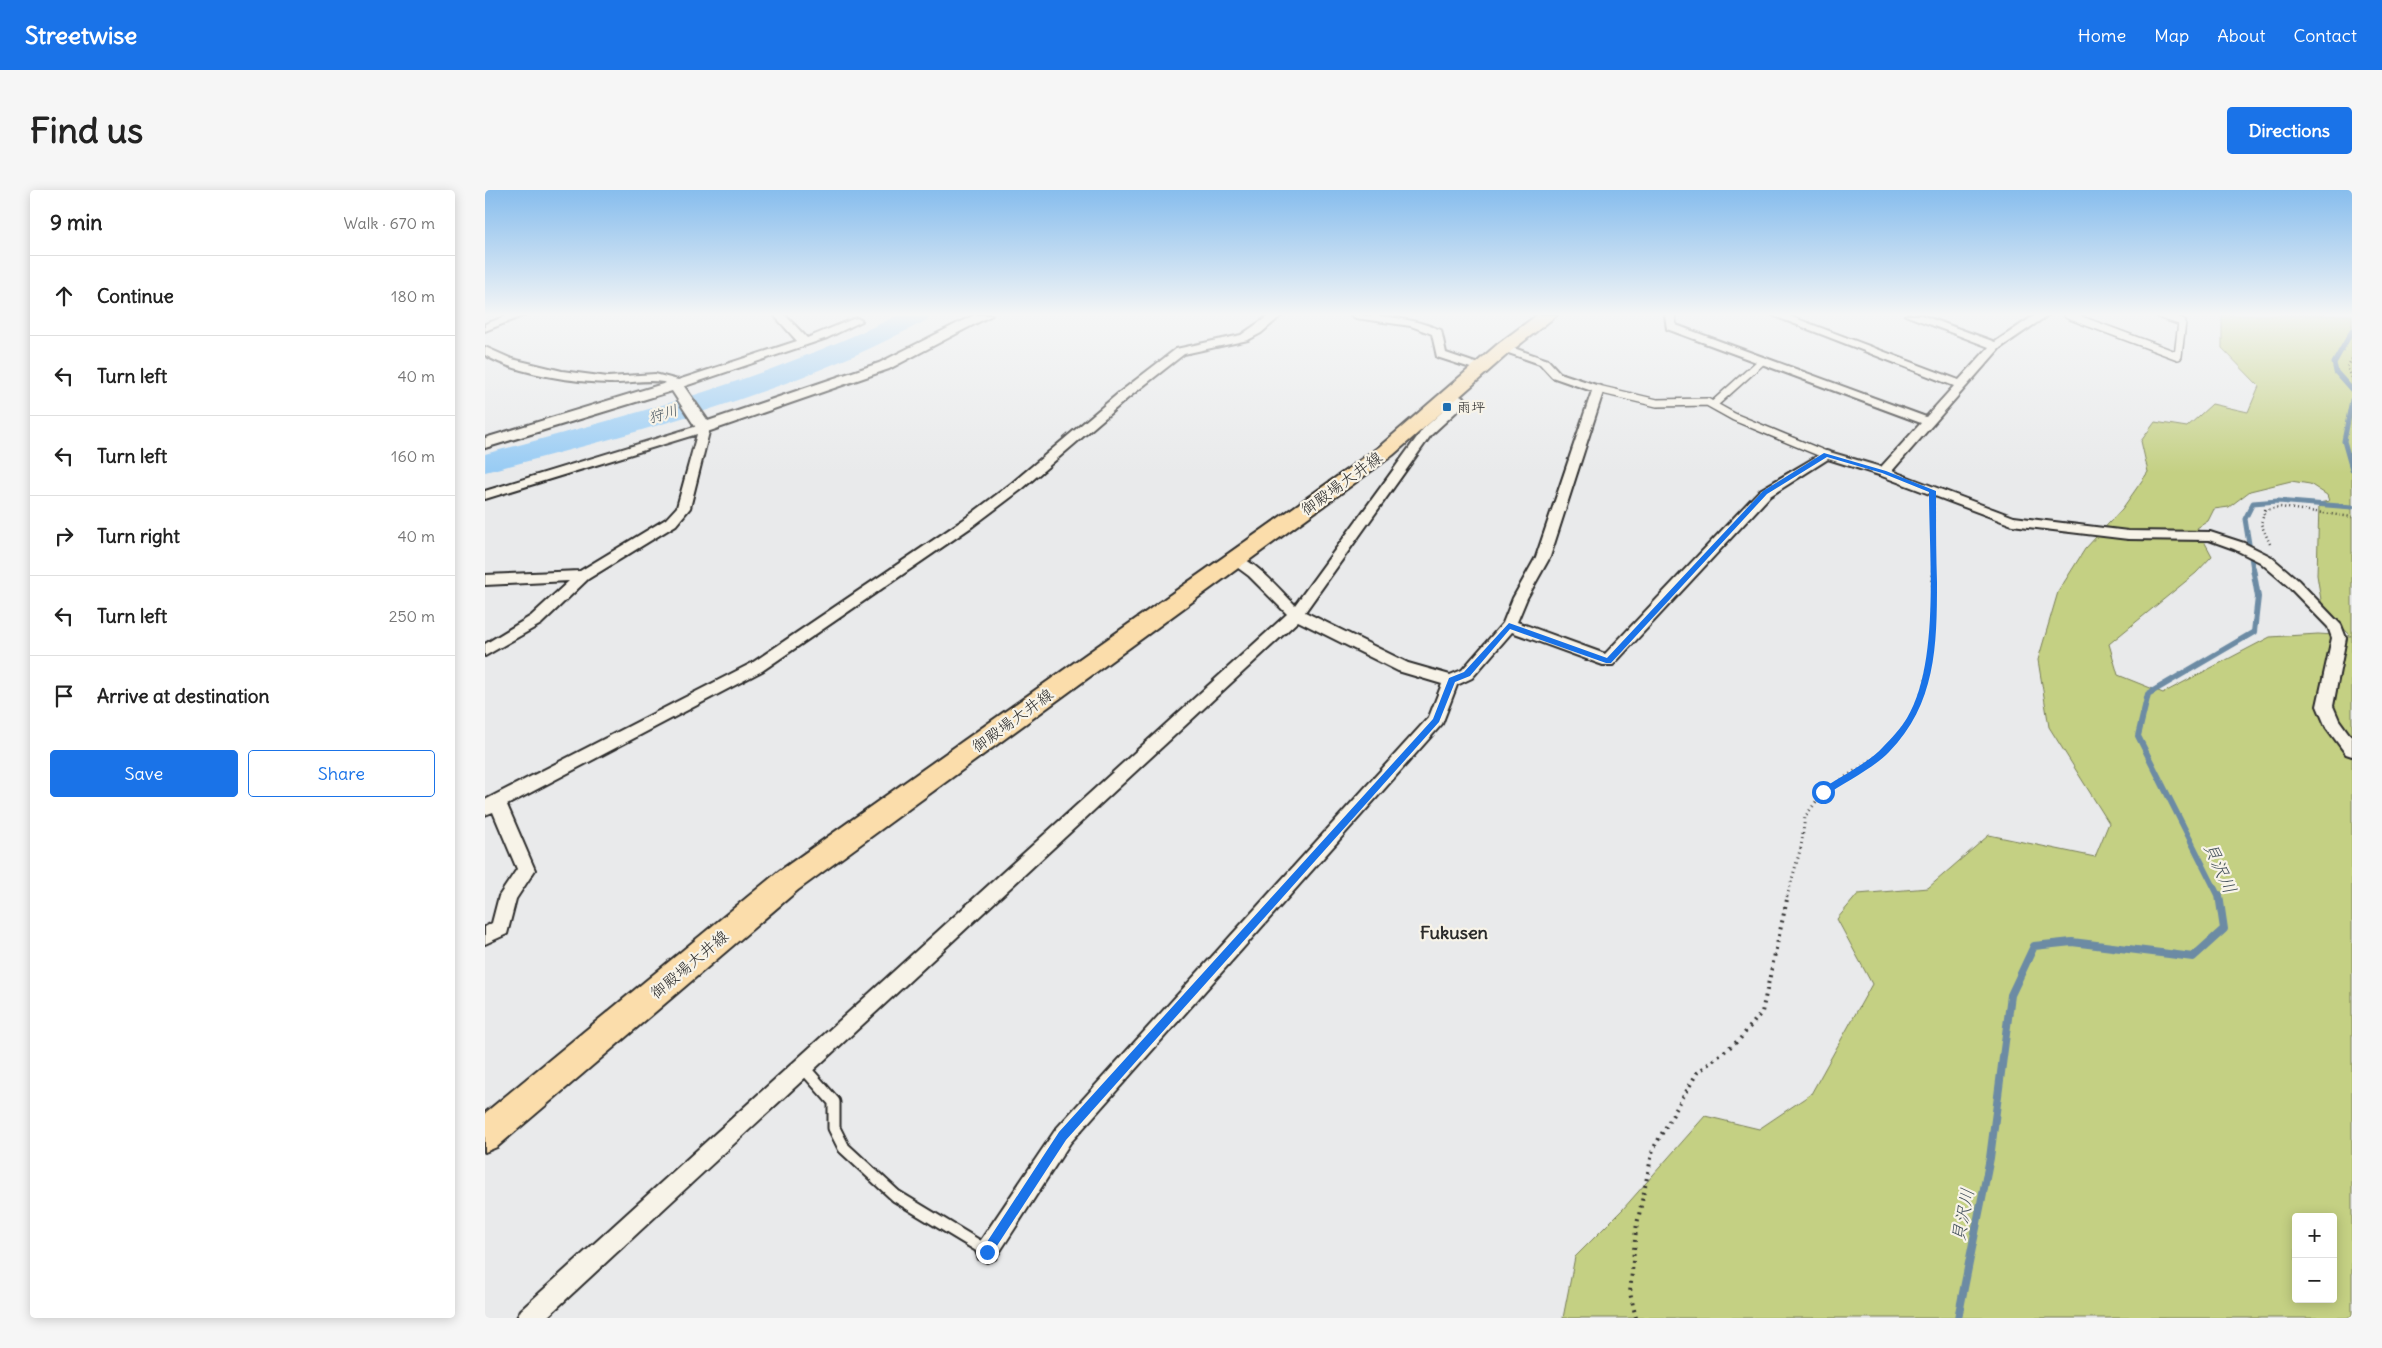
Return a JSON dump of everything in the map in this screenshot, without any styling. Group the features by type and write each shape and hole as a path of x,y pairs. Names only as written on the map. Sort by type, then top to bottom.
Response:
{"main road":[{"name":"御殿場大井線","path":"485,1135 788,881 1386,451 1483,369"}],"street":[{"path":"485,651 536,620 583,576 671,522 683,508 696,466 704,428 673,380 655,376 608,380 527,368"},
{"path":"485,443 727,368"},
{"path":"485,495 704,428 879,368"},
{"path":"485,936 500,928 508,896 526,870 491,805 757,667 968,523 1017,486 1159,368"},
{"path":"1479,368 1483,369"},
{"path":"1235,559 1254,573 1296,614 1403,667 1451,680 1467,674 1509,625 1520,598 1543,557 1598,389 1556,375 1549,368"},
{"path":"1780,368 1929,422"},
{"path":"1916,368 1962,385"},
{"path":"1884,472 1978,368"},
{"path":"529,1318 1296,614 1427,432 1462,401 1452,395"},
{"path":"1509,625 1608,661 1765,493 1826,455 1884,472 2012,522 2128,535 2210,536 2239,546 2268,562 2293,583 2334,625 2339,638 2325,706 2332,723 2352,750"},
{"path":"485,580 583,576"},
{"path":"987,1252 1063,1136 1436,720 1451,680"}],"lane":[{"path":"1713,405 1755,368"},
{"path":"1598,389 1657,404 1707,402 1734,416 1826,455"},
{"path":"803,1067 834,1102 834,1128 844,1148 896,1196 987,1252"}],"path":[{"path":"1636,1318 1630,1293 1636,1228 1653,1149 1697,1073 1739,1040 1762,1012 1786,901 1801,847 1805,817 1823,792 1885,751 1911,720 1925,685 1931,653 1933,620 1933,491"},
{"path":"2268,562 2273,550 2261,524 2265,510 2280,507 2352,517"}],"green space":[{"path":"2241,368 2352,368 2352,1318 1563,1318 1575,1257 1623,1209 1705,1116 1759,1129 1811,1094 1872,984 1837,919 1858,894 1928,888 1989,835 2095,857 2109,823 2049,727 2038,660 2058,592 2085,549 2122,509 2148,472 2141,441 2155,422 2187,427 2212,404 2248,412 2259,386","holes":["2291,481 2310,484 2327,495 2329,501 2319,503 2317,575 2322,606 2351,636 2318,634 2270,637 2163,693 2118,675 2109,644 2196,573 2212,556 2197,528 2208,521 2214,509 2229,507 2250,491"]}],"waterway":[{"name":"狩川","path":"485,463 659,416 745,389 801,368"},
{"name":"貝沢川","path":"2335,368 2336,372 2352,390"},
{"name":"貝沢川","path":"2352,400 2344,441 2352,469"},
{"name":"貝沢川","path":"2253,569 2245,519 2253,503 2278,501 2352,507"},
{"name":"貝沢川","path":"2219,897 2138,736 2148,694 2254,632 2258,597 2253,568"},
{"name":"貝沢川","path":"1958,1318 1990,1158 2011,995 2034,946 2072,942 2193,957 2224,929 2219,895"}],"place":[{"name":"雨坪","path":"1447,407"}],"district":[{"name":"Fukusen","path":"1454,933"}],"route":[{"path":"987,1252 1063,1136 1436,720 1451,680 1467,674 1509,625 1608,661 1765,493 1826,455 1884,472 1933,491 1933,620 1931,653 1925,685 1911,720 1885,751 1823,792"}]}
